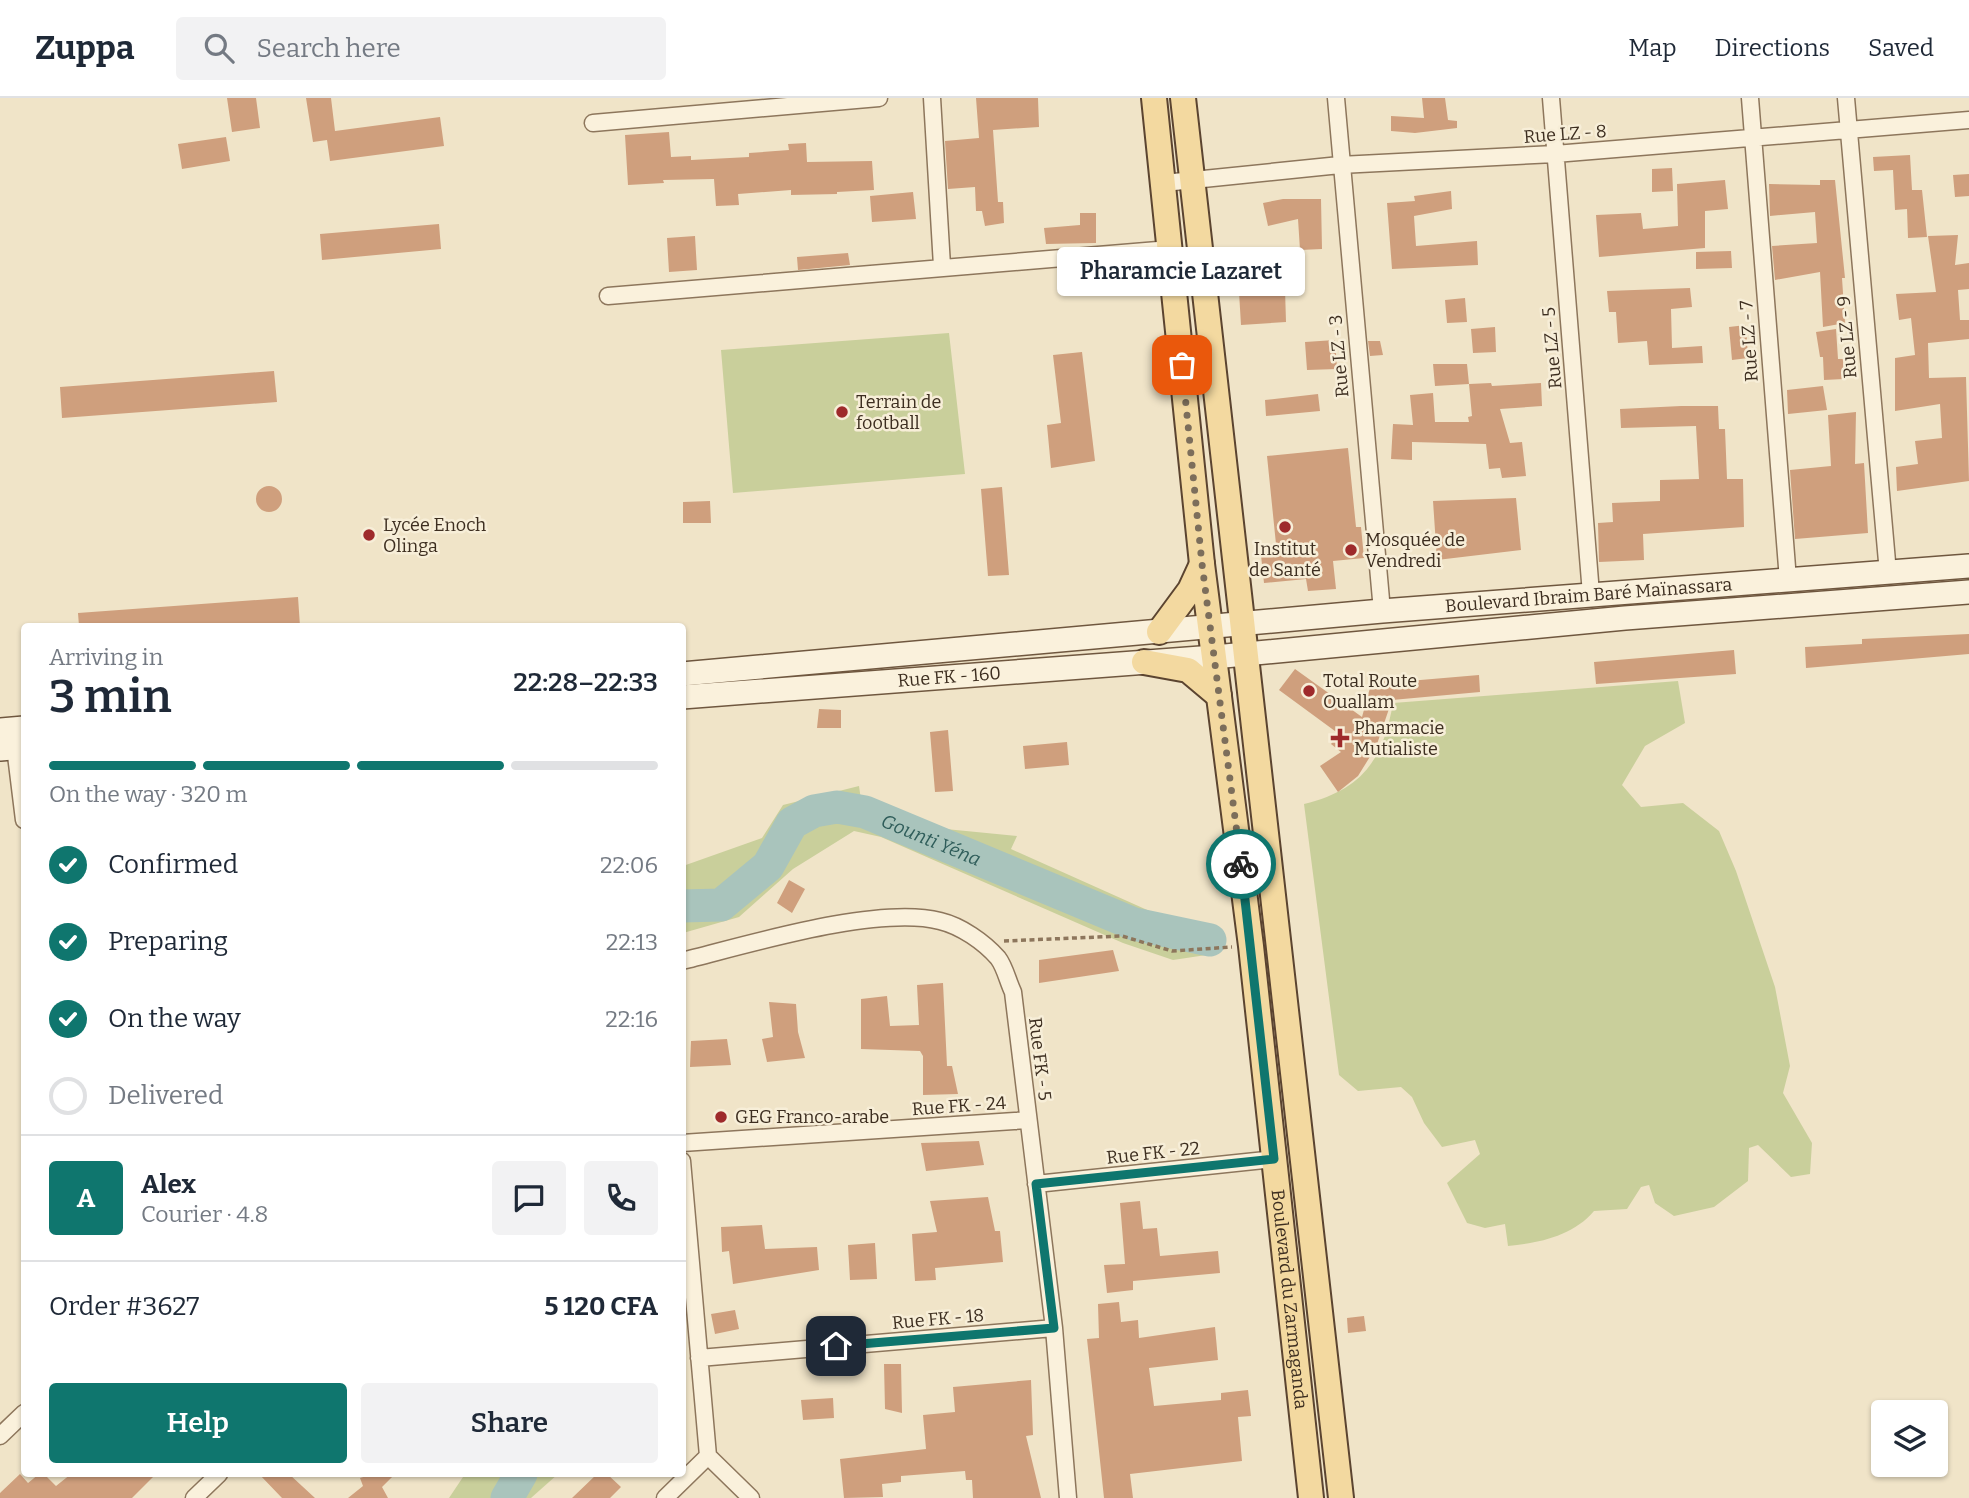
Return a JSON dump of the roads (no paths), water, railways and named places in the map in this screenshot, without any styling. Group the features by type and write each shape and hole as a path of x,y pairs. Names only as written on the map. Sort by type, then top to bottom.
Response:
{"main road":[{"name":"Boulevard du Zarmaganda","path":"1154,98 1202,564 1251,946 1311,1498"},
{"name":"Boulevard du Zarmaganda","path":"1183,98 1340,1498"},
{"path":"1159,632 1190,590 1202,564"},
{"name":"Boulevard Ibraim Baré Maïnassara","path":"1210,628 1382,611 1969,566"},
{"name":"Boulevard Ibraim Baré Maïnassara","path":"1214,657 1625,618 1969,592"},
{"name":"Rue FK - 160","path":"686,674 1210,628"},
{"name":"Rue FK - 160","path":"686,697 1214,657"},
{"path":"1144,662 1188,670 1219,696"},
{"path":"1291,1318 1321,1316"}],"street":[{"path":"593,123 879,98"},
{"path":"932,98 942,266"},
{"name":"Rue LZ - 3","path":"1336,98 1382,611"},
{"name":"Rue LZ - 5","path":"1551,98 1591,594"},
{"name":"Rue LZ - 7","path":"1749,98 1788,580"},
{"name":"Rue LZ - 9","path":"1846,98 1888,573"},
{"name":"Rue LZ - 8","path":"1164,183 1340,165 1555,154 1969,120"},
{"path":"608,296 1170,249"},
{"path":"13,738 21,798"},
{"name":"Rue FK - 5","path":"686,960 792,933 886,919 940,921 965,931 999,960 1013,992 1054,1328 1068,1498"},
{"name":"Rue FK - 24","path":"686,1143 1028,1120"},
{"name":"Rue FK - 22","path":"1036,1184 1274,1159"},
{"path":"686,1246 708,1456 751,1498"},
{"name":"Rue FK - 18","path":"699,1358 1054,1328"},
{"path":"0,1436 21,1416"},
{"path":"665,1498 708,1456"},
{"path":"194,1498 216,1477"}],"waterway":[{"name":"Gounti Yéna","path":"686,906 721,905 768,866 792,823 814,811 837,807 865,812 1134,924 1210,940"},
{"name":"Gounti Yéna","path":"507,1498 519,1477"}],"place":[{"name":"Pharamcie Lazaret","path":"1182,365"},
{"name":"Terrain de football","path":"842,412"},
{"name":"Institut de Santé","path":"1285,527"},
{"name":"Lycée Enoch Olinga","path":"369,535"},
{"name":"Mosquée de Vendredi","path":"1351,550"},
{"name":"Total Route Ouallam","path":"1309,691"},
{"name":"Pharmacie Mutialiste","path":"1340,738"},
{"name":"GEG Franco-arabe","path":"721,1117"}]}
